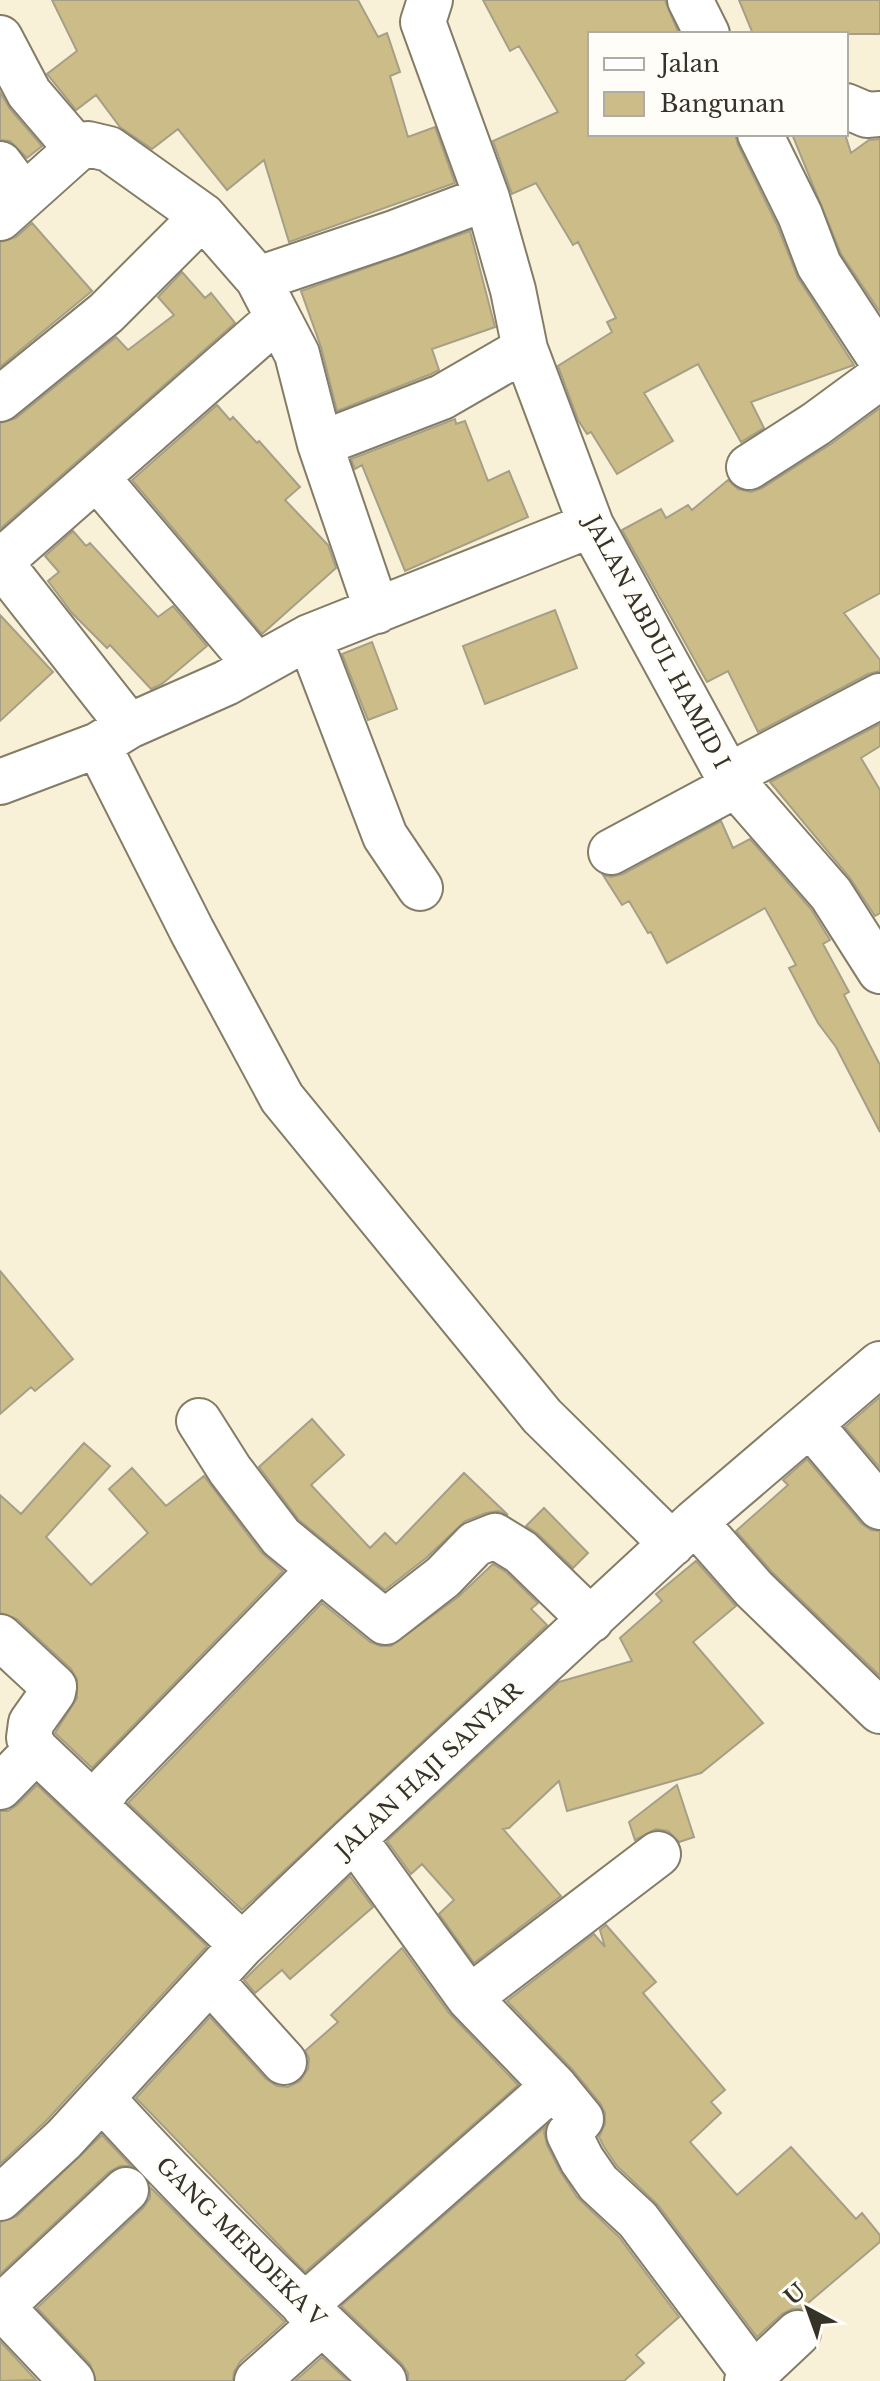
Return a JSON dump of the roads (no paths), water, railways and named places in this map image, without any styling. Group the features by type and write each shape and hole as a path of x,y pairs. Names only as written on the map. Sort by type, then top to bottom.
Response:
{"street":[{"name":"JALAN ABDUL HAMID I","path":"430,0 423,22 487,198 513,290 525,349 591,525 732,781 831,894 880,971"},
{"path":"690,0 706,32"},
{"path":"0,38 29,93 77,149"},
{"path":"848,107 867,115 880,114"},
{"path":"749,467 816,424 879,359 819,265 800,215 761,136"},
{"path":"8,193 88,144 109,149 203,216 258,279 297,354 320,444 377,611"},
{"path":"258,279 487,198"},
{"path":"0,399 106,313 203,216"},
{"path":"278,318 0,562 114,736 192,931 282,1098 542,1416 754,1589 880,1711"},
{"path":"320,444 442,397 525,349"},
{"path":"98,479 256,665"},
{"path":"0,782 114,736 226,683 309,637 591,525"},
{"path":"309,637 385,836 420,888"},
{"path":"611,852 880,696"},
{"name":"JALAN HAJI SANYAR","path":"0,2198 64,2139 242,1945 354,1838 684,1533 880,1364"},
{"path":"199,1421 230,1470 281,1537 385,1622 443,1577 475,1544 495,1536 521,1552 591,1620"},
{"path":"810,1424 880,1507"},
{"path":"96,1806 109,1786 320,1569"},
{"path":"0,1637 54,1687 31,1723 29,1738 34,1753"},
{"path":"0,1724 96,1806 242,1945"},
{"path":"0,1787 34,1753"},
{"path":"354,1838 469,1998 554,2086 581,2119 569,2134 582,2160 598,2183 638,2220 750,2378 798,2333"},
{"path":"469,1998 658,1854"},
{"path":"210,1980 284,2062"},
{"path":"257,2381 313,2315 554,2086"},
{"name":"GANG MERDEKA V","path":"102,2098 158,2161 384,2381"},
{"path":"72,2381 1,2307 126,2190"}]}
